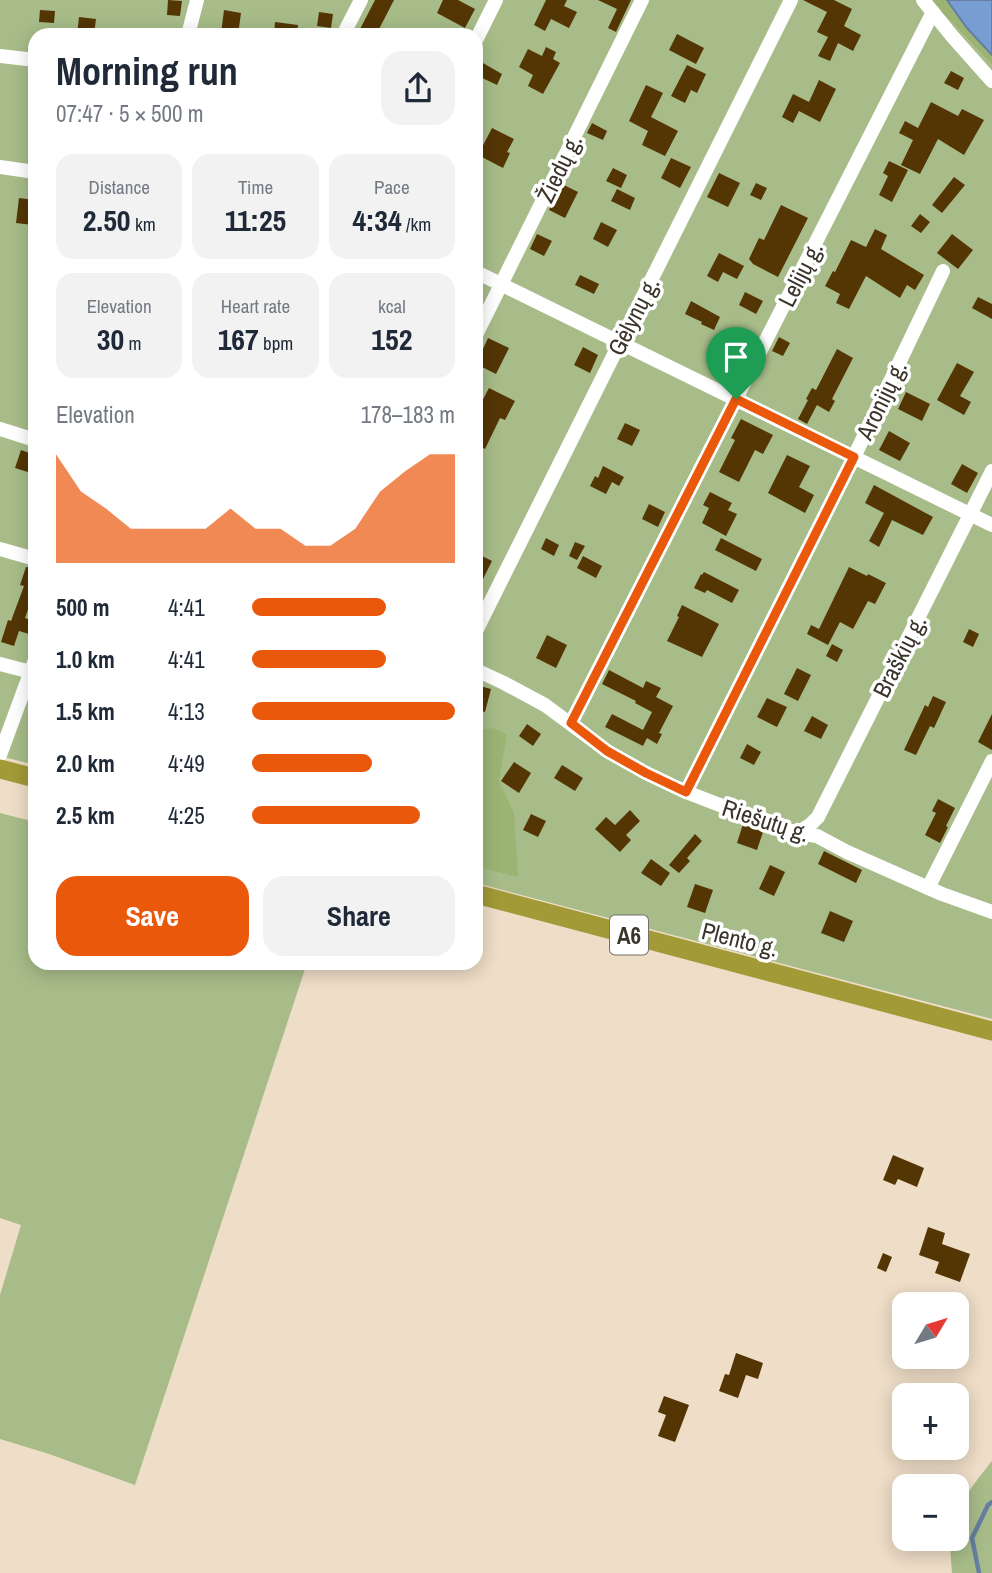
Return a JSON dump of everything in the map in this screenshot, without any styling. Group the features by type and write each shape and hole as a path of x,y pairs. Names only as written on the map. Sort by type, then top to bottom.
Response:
{"highway":[{"path":"0,769 28,776"},
{"name":"Plento g.","path":"483,896 992,1031"}],"street":[{"path":"190,28 197,0"},
{"path":"347,28 361,0"},
{"path":"482,28 496,0"},
{"name":"Žiedų g.","path":"483,321 642,0"},
{"name":"Gėlynų g.","path":"483,617 791,0"},
{"path":"923,0 992,81"},
{"name":"Lelijų g.","path":"571,723 933,12"},
{"path":"0,56 28,59"},
{"path":"0,167 28,171"},
{"name":"Aronijų g.","path":"686,792 854,457 943,271"},
{"path":"483,275 992,525"},
{"path":"0,429 28,438"},
{"name":"Braškių g.","path":"797,833 818,817 992,471"},
{"path":"0,549 28,557"},
{"path":"0,664 28,667"},
{"name":"Riešutų g.","path":"483,673 545,705 607,751 686,792 764,822 797,833 817,836 846,852 992,912"},
{"path":"0,755 28,683"},
{"path":"928,887 992,761"}],"green space":[{"path":"0,0 930,0 992,65 992,1019 483,885 483,28 28,28 28,763 0,756"},
{"path":"930,0 947,0 967,28 992,55 992,65"},
{"path":"492,728 507,734 499,781 514,813 518,877 483,868 483,729"},
{"path":"0,813 28,820 28,970 305,970 135,1485 0,1439 0,1295 21,1225 0,1218"},
{"path":"992,1461 992,1573 952,1573 950,1551 969,1551 971,1489"}],"water":[{"path":"947,0 992,0 992,55 967,28"}],"building":[{"path":"168,0 182,1 180,16 167,15"},
{"path":"375,0 394,0 380,28 361,28"},
{"path":"443,0 458,0 475,9 465,28 437,13"},
{"path":"546,0 567,0 564,6 577,12 569,28 551,19 545,31 534,25"},
{"path":"598,0 631,0 616,32 608,28 617,9"},
{"path":"803,0 834,0 852,9 844,26 861,35 853,51 838,43 830,61 818,56 828,37 817,32 827,12"},
{"path":"40,10 55,11 54,23 39,22"},
{"path":"224,10 241,13 239,28 222,28"},
{"path":"319,12 333,14 331,28 317,26"},
{"path":"79,17 96,19 95,28 78,28"},
{"path":"275,22 298,25 298,28 275,28"},
{"path":"677,34 704,48 696,64 669,50"},
{"path":"546,47 556,52 553,59 560,63 543,94 528,86 533,75 519,67 528,49 542,56"},
{"path":"483,63 502,74 497,85 483,78"},
{"path":"687,65 706,74 697,93 691,90 685,103 671,96"},
{"path":"951,71 964,78 958,90 944,83"},
{"path":"819,80 836,89 820,122 799,111 793,123 782,117 793,94 809,102"},
{"path":"646,85 663,93 651,117 678,131 665,156 642,145 648,131 629,121"},
{"path":"931,102 958,116 962,109 984,120 964,155 938,139 920,174 901,165 913,140 899,133 905,121 918,128"},
{"path":"592,123 607,131 603,140 587,133"},
{"path":"492,128 514,139 503,168 483,158 483,145"},
{"path":"671,158 691,167 680,188 661,178"},
{"path":"889,161 908,170 892,202 879,195 888,176 883,173"},
{"path":"613,168 627,175 621,188 606,181"},
{"path":"719,173 740,183 728,207 707,197"},
{"path":"954,177 965,185 942,213 932,205"},
{"path":"756,183 767,188 761,200 750,195"},
{"path":"562,184 578,192 565,218 549,210"},
{"path":"617,189 635,198 630,210 611,201"},
{"path":"19,198 28,199 28,224 16,223"},
{"path":"781,205 808,218 778,277 753,264 749,259 759,238 764,240"},
{"path":"920,214 930,222 921,233 911,226"},
{"path":"601,222 617,230 608,247 593,239"},
{"path":"875,229 887,235 881,249 924,275 915,290 907,285 900,298 866,276 849,309 836,303 840,294 825,286 851,240 866,247"},
{"path":"537,234 552,241 544,256 530,249"},
{"path":"952,234 973,250 958,269 937,253"},
{"path":"719,253 744,266 737,279 723,272 718,282 707,276"},
{"path":"580,275 599,284 594,294 575,285"},
{"path":"745,292 763,301 756,314 739,305"},
{"path":"978,297 992,304 992,319 972,308"},
{"path":"691,301 720,317 714,330 685,314"},
{"path":"779,337 790,343 783,356 772,351"},
{"path":"488,338 509,348 496,374 483,368 483,349"},
{"path":"583,347 598,355 590,373 574,365"},
{"path":"837,349 853,358 832,399 835,401 829,412 817,405 807,424 798,419 808,400 806,399 812,388 816,390"},
{"path":"957,363 974,372 960,396 971,402 964,415 937,400"},
{"path":"489,388 515,401 505,420 500,418 485,449 483,448 483,399"},
{"path":"906,392 930,404 922,421 898,409"},
{"path":"741,419 773,435 763,454 755,450 739,482 719,472 735,440 731,438"},
{"path":"625,423 640,430 632,446 617,439"},
{"path":"889,431 910,443 900,461 879,450"},
{"path":"21,450 28,452 28,472 15,468"},
{"path":"787,455 810,466 799,487 814,495 805,513 768,493"},
{"path":"962,464 978,473 967,493 951,484"},
{"path":"603,466 624,477 619,486 612,482 606,494 590,486 595,476 598,478"},
{"path":"874,485 933,517 923,535 892,520 879,547 869,541 884,513 865,503"},
{"path":"710,492 732,503 728,510 737,514 726,536 702,523 709,508 703,505"},
{"path":"649,504 665,512 658,527 642,519"},
{"path":"546,538 559,545 554,556 541,549"},
{"path":"721,538 762,559 756,571 715,550"},
{"path":"575,542 585,546 577,560 569,556"},
{"path":"483,556 492,561 483,579"},
{"path":"583,556 602,566 596,578 577,568"},
{"path":"28,567 28,610 25,618 28,619 28,634 19,631 14,646 1,642 24,586 20,585"},
{"path":"849,567 886,583 875,604 868,601 853,629 840,622 828,645 807,634 811,625 819,629"},
{"path":"704,572 739,590 732,603 707,590 705,593 694,588"},
{"path":"682,605 719,624 702,657 667,641"},
{"path":"969,629 979,634 973,647 963,642"},
{"path":"547,635 567,645 556,668 536,658"},
{"path":"832,644 843,650 837,662 826,656"},
{"path":"797,668 811,675 798,701 784,694"},
{"path":"609,670 643,688 646,681 661,688 656,697 673,706 659,733 662,734 657,744 647,738 643,746 605,727 612,714 643,730 652,712 602,684"},
{"path":"483,687 491,689 485,712 483,711"},
{"path":"933,696 946,702 934,728 930,726 916,755 904,750 925,705 928,707"},
{"path":"767,698 787,707 777,727 757,717"},
{"path":"992,714 992,750 978,742"},
{"path":"812,716 828,725 821,739 804,731"},
{"path":"527,724 541,734 533,746 519,736"},
{"path":"747,744 761,752 754,765 740,758"},
{"path":"514,762 531,773 519,793 501,781"},
{"path":"562,765 583,778 575,791 554,778"},
{"path":"938,799 955,808 940,843 925,835 936,813 932,811"},
{"path":"630,810 640,821 626,835 631,840 620,852 595,829 606,817 615,825"},
{"path":"531,814 546,821 538,837 523,830"},
{"path":"743,824 763,832 757,850 737,843"},
{"path":"695,834 702,841 687,858 690,861 679,873 669,865"},
{"path":"824,851 862,870 856,883 818,864"},
{"path":"651,859 670,873 661,886 641,873"},
{"path":"770,865 785,872 774,896 759,889"},
{"path":"695,884 713,890 705,913 687,907"},
{"path":"830,911 853,921 844,942 821,933"},
{"path":"893,1155 924,1168 917,1187 898,1179 895,1185 883,1180"},
{"path":"928,1227 945,1233 942,1244 970,1254 960,1282 935,1273 939,1262 919,1255"},
{"path":"883,1253 892,1257 886,1272 877,1268"},
{"path":"736,1353 763,1363 758,1379 746,1375 738,1398 719,1391 725,1374 729,1375"},
{"path":"664,1396 689,1405 675,1442 658,1436 666,1415 658,1412"}],"waterway":[{"path":"979,1573 972,1538 992,1502"}],"route":[{"path":"736,399 854,457 686,792 607,751 571,723 736,399"}]}
